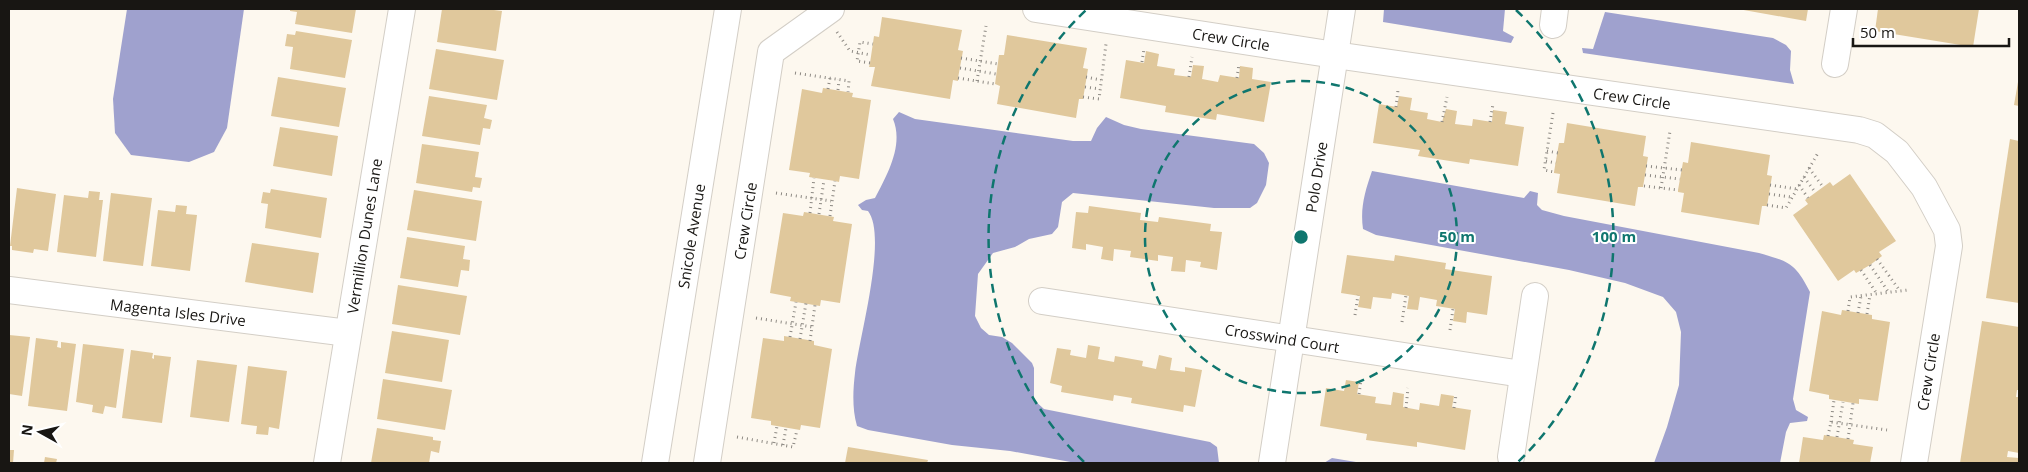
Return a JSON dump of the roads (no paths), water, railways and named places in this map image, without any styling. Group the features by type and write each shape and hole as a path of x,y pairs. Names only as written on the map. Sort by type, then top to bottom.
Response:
{"street":[{"name":"Vermillion Dunes Lane","path":"327,463 402,9"},
{"name":"Snicole Avenue","path":"654,463 728,9"},
{"name":"Crew Circle","path":"1036,9 1335,55 1859,130 1875,135 1897,152 1924,187 1947,230 1949,246 1914,463"},
{"name":"Polo Drive","path":"1272,463 1342,9"},
{"path":"1835,64 1844,9"},
{"name":"Crew Circle","path":"707,463 771,52 834,20"},
{"name":"Magenta Isles Drive","path":"9,290 348,333"},
{"path":"1511,457 1535,296"},
{"name":"Crosswind Court","path":"1042,302 1522,374"}],"water":[{"path":"127,9 244,9 227,128 214,152 189,162 131,155 115,133 113,99"},
{"path":"1384,9 1505,9 1503,31 1514,37 1511,43 1383,22"},
{"path":"1605,12 1773,38 1786,45 1791,51 1790,70 1794,84 1583,53 1582,48 1593,49"},
{"path":"899,112 915,119 1073,141 1091,141 1097,128 1106,117 1124,125 1141,129 1254,144 1264,153 1269,163 1266,185 1257,203 1250,208 1214,208 1073,193 1062,202 1058,227 1052,234 1029,239 1015,247 993,253 978,274 975,316 981,328 989,335 1002,337 1012,343 1032,363 1034,368 1034,400 1044,409 1210,442 1217,447 1219,463 1076,463 1010,451 952,445 868,430 857,426 853,393 854,379 874,264 875,242 873,224 868,211 862,210 858,205 866,200 875,198 889,170 897,139 893,119"},
{"path":"1372,171 1524,198 1530,191 1538,193 1537,205 1542,210 1564,216 1759,253 1790,265 1800,275 1810,292 1793,399 1796,410 1808,417 1807,421 1790,423 1786,432 1780,463 1654,463 1679,385 1681,332 1676,312 1663,297 1625,283 1569,270 1376,235 1363,229 1362,221 1364,200"},
{"path":"1332,458 1362,463 1324,463"}]}
